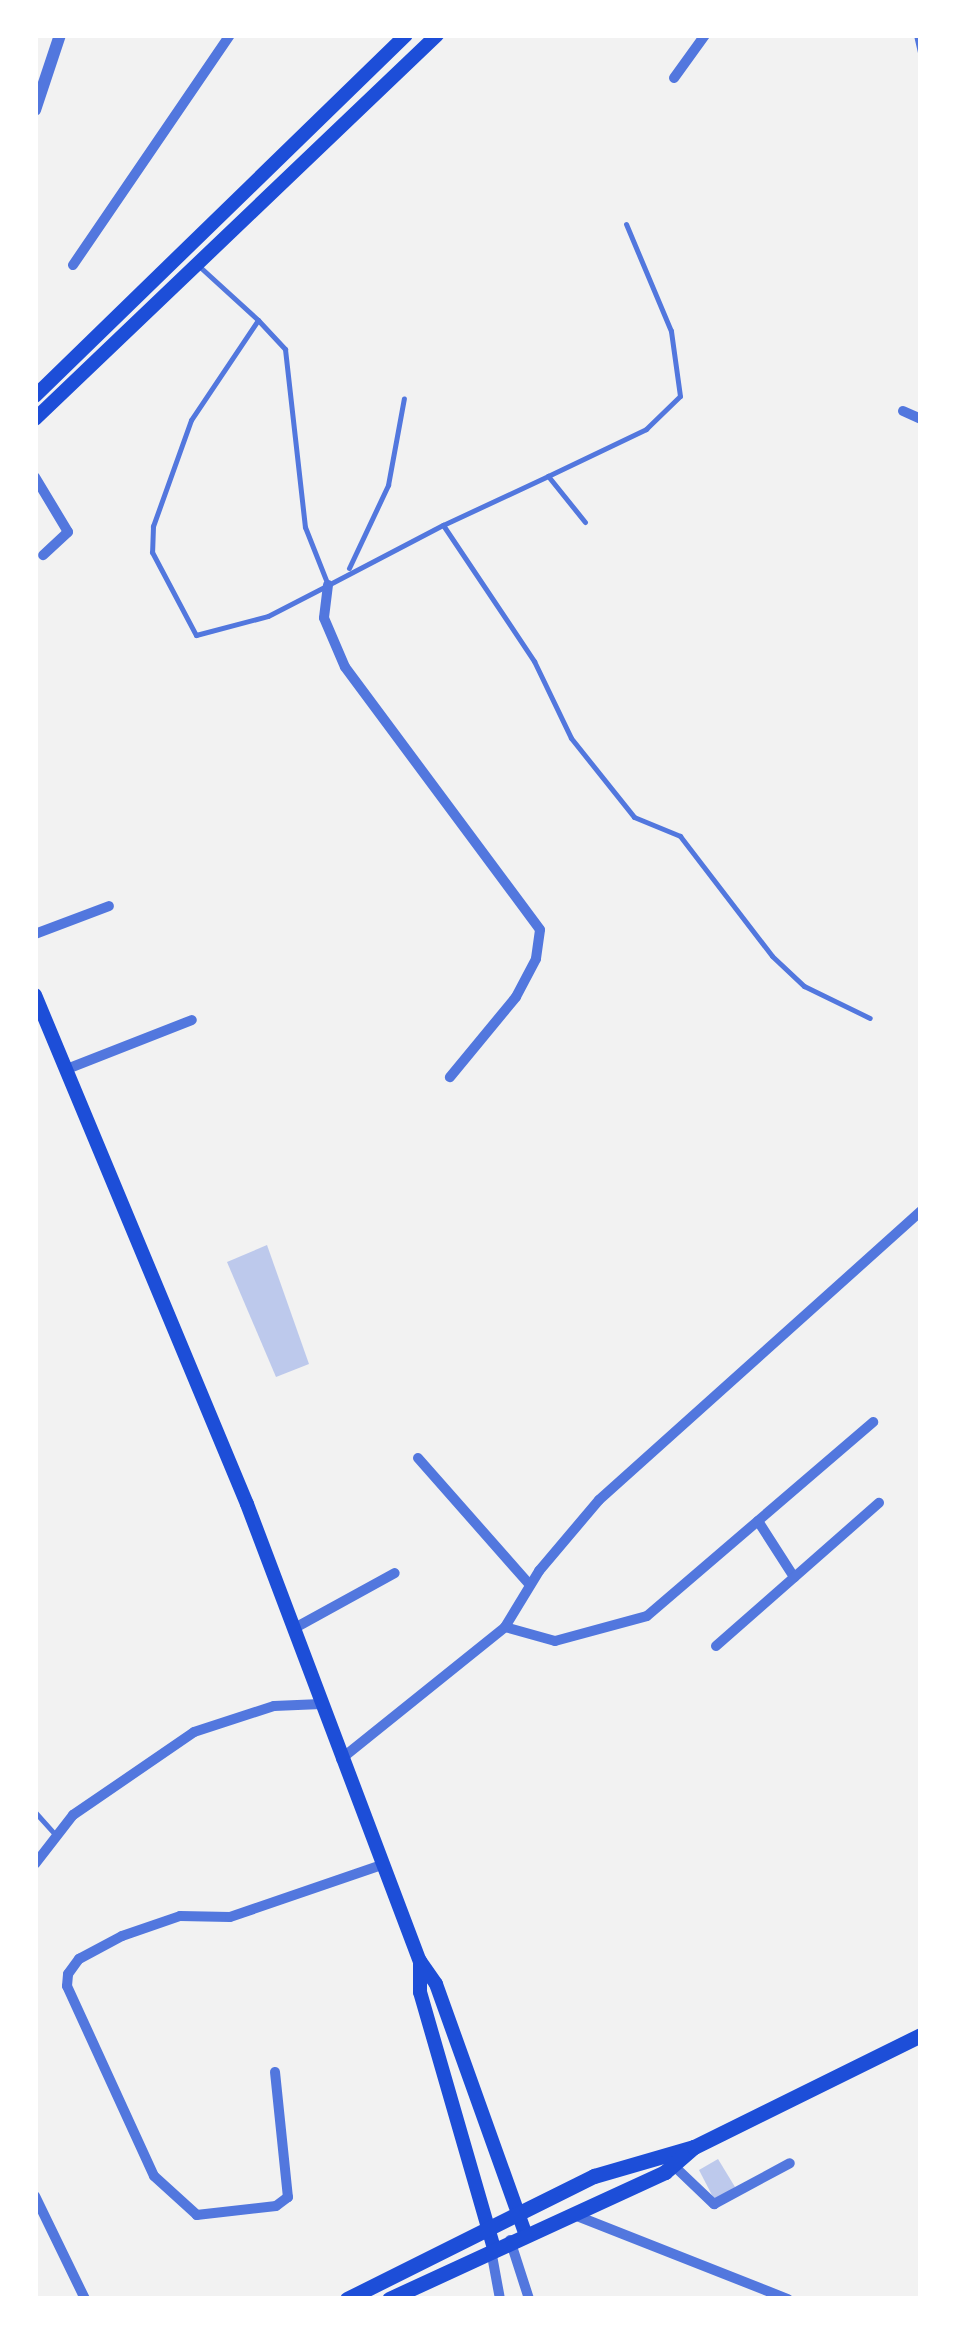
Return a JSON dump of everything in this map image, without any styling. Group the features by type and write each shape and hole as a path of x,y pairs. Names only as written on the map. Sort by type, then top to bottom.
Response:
{"main road":[{"path":"35,396 406,35"},
{"path":"35,419 433,36"},
{"path":"270,170 283,182"},
{"path":"35,995 293,1629 420,1962 436,1984 516,2210 518,2236"},
{"path":"420,1962 420,1992 492,2249"},
{"path":"389,2299 673,2165 694,2147 921,2035"},
{"path":"347,2299 516,2210 655,2153 694,2147"}],"street":[{"path":"35,110 60,35"},
{"path":"73,266 230,35"},
{"path":"674,78 706,35"},
{"path":"903,411 921,419"},
{"path":"35,478 68,530 44,555"},
{"path":"328,584 324,618 336,653 386,730 456,810 540,930 540,950 516,996 450,1077"},
{"path":"35,934 109,906"},
{"path":"66,1068 192,1020"},
{"path":"341,1758 504,1627 530,1585 585,1516 650,1451 921,1211"},
{"path":"504,1627 555,1640 647,1616 873,1422"},
{"path":"418,1458 530,1585"},
{"path":"716,1646 879,1503"},
{"path":"758,1521 794,1577"},
{"path":"293,1629 395,1573"},
{"path":"35,1864 54,1832 206,1726 274,1706 321,1704"},
{"path":"275,2072 288,2197 276,2206 197,2215 154,2176 67,1986 68,1974 79,1958 166,1921 230,1918 382,1864"},
{"path":"673,2165 714,2204 790,2163"},
{"path":"35,2196 85,2299"},
{"path":"571,2214 773,2297 788,2299"},
{"path":"518,2236 529,2299"},
{"path":"492,2249 500,2299"}],"lane":[{"path":"916,35 921,56"},
{"path":"258,320 190,420 152,526 152,552 196,635 268,616 348,571 646,428 680,396 670,331 626,224"},
{"path":"198,265 285,348 306,527 328,584"},
{"path":"348,571 388,485 404,398"},
{"path":"548,476 585,522"},
{"path":"444,525 534,661 571,738 634,816 680,836 772,956 804,986 870,1018"},
{"path":"35,1812 54,1832"}],"building":[{"path":"267,1245 309,1364 276,1377 227,1262"},
{"path":"718,2159 735,2187 715,2201 699,2170"}]}
